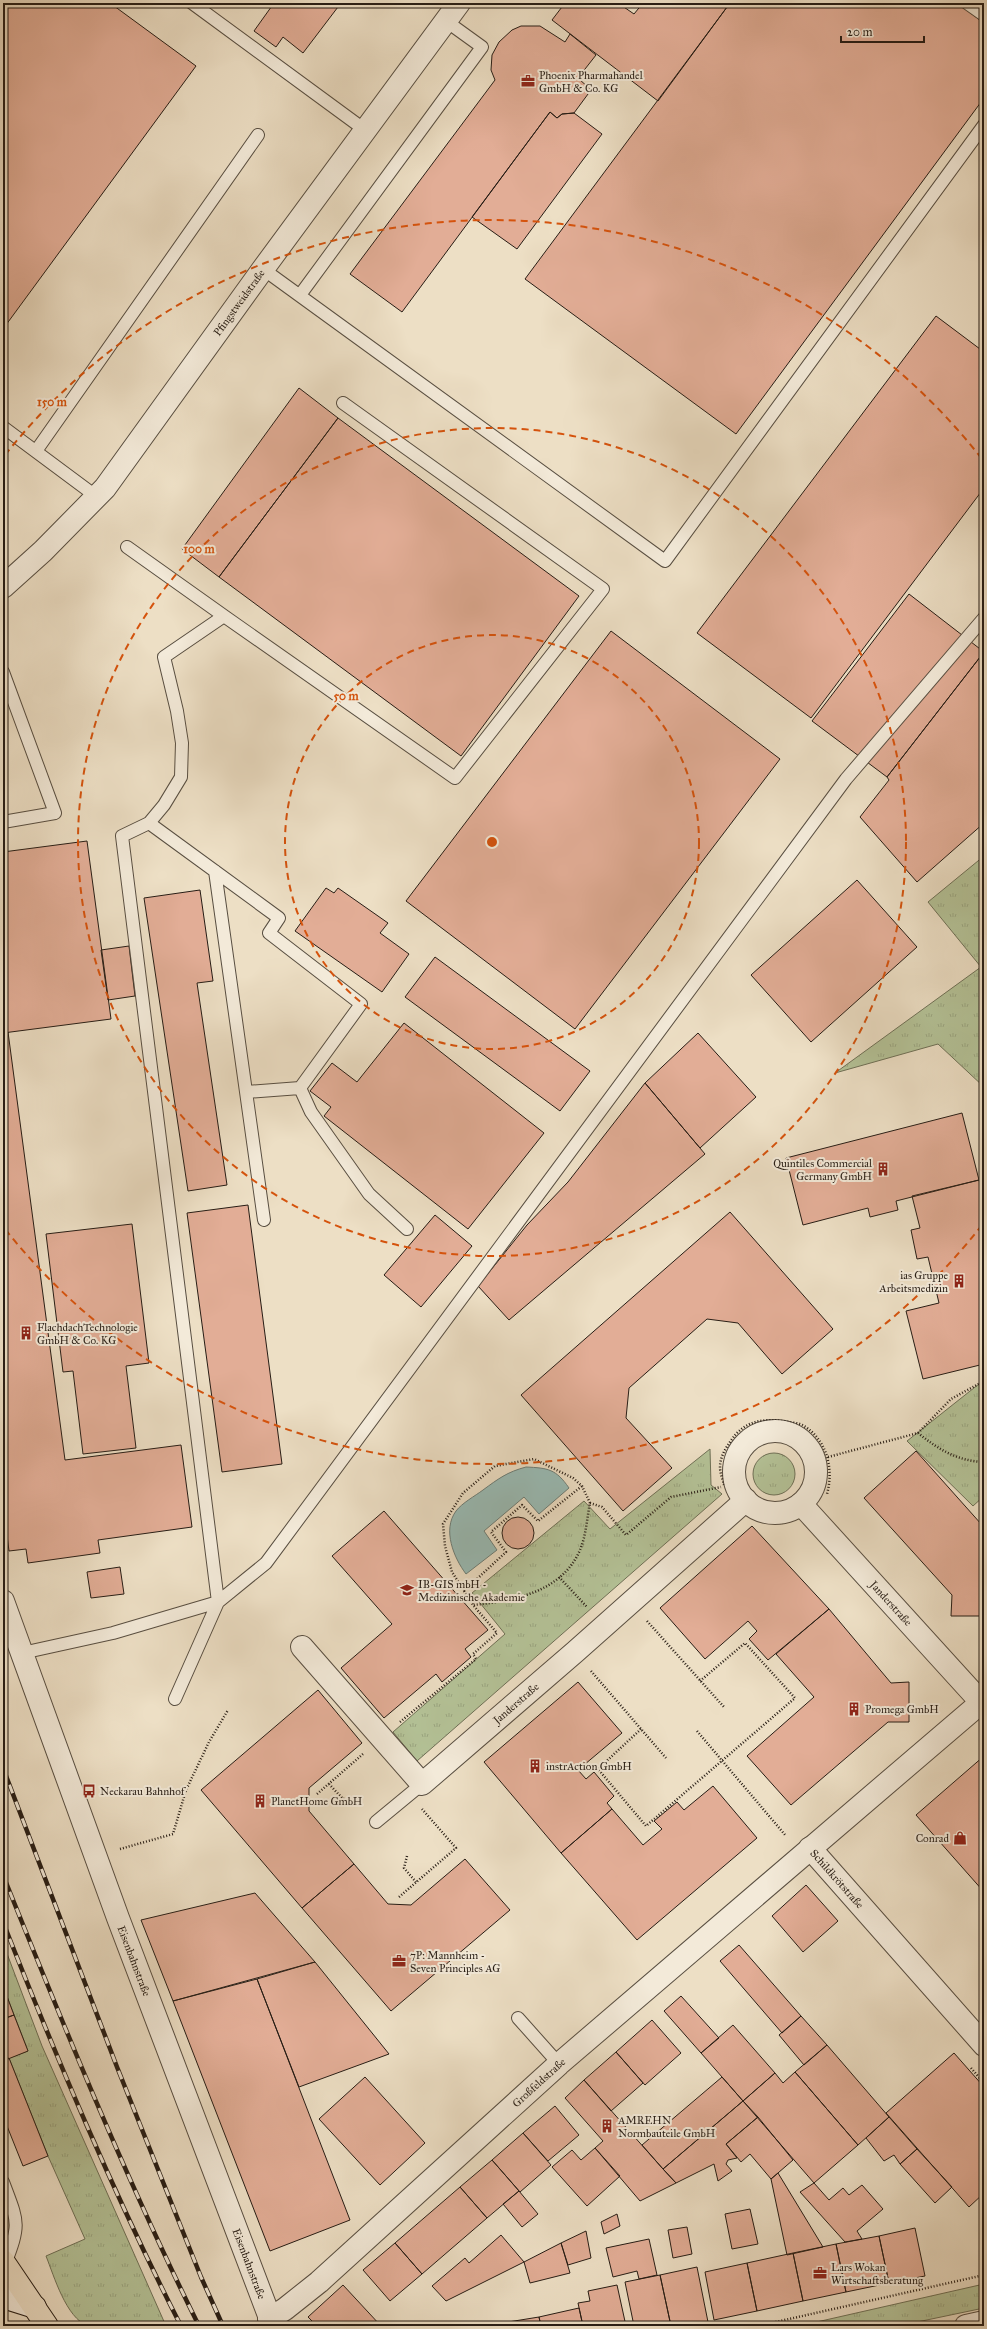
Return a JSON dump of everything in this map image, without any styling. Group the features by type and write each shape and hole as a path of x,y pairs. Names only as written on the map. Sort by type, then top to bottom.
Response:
{"main road":[{"path":"4,2262 47,2326"}],"street":[{"name":"Pfingstweidstraße","path":"3,587 43,551 97,497 459,3"},
{"path":"772,1431 785,1432 797,1437 808,1448 815,1464 816,1479 810,1492 801,1504 787,1511 772,1512 758,1509 746,1500 736,1484 736,1461 748,1441 759,1434 772,1431"},
{"name":"Janderstraße","path":"415,1789 575,1652 746,1500"},
{"name":"Janderstraße","path":"801,1504 983,1701"},
{"name":"Eisenbahnstraße","path":"3,1601 118,1918 271,2322"},
{"path":"302,1647 381,1738 415,1789"},
{"name":"Schildkrötstraße","path":"983,1701 810,1848 984,2045"},
{"name":"Großfeldstraße","path":"271,2322 319,2282 559,2064 810,1848"},
{"path":"3,2297 35,2307"},
{"path":"966,2326 984,2322"}],"lane":[{"path":"192,3 208,8 365,130"},
{"path":"967,3 984,15"},
{"path":"300,296 482,47 446,21"},
{"path":"263,269 665,561 984,125"},
{"path":"36,451 258,135"},
{"path":"128,547 455,778 603,589 343,404"},
{"path":"3,427 97,497"},
{"path":"175,1699 218,1602 122,836 149,823 164,805 181,776 182,743 177,711 164,657 224,616"},
{"path":"22,1653 113,1633 218,1602 266,1564 846,779 984,618"},
{"path":"3,672 55,813 3,822"},
{"path":"149,823 279,918 269,933 361,1004 300,1088 246,1092"},
{"path":"215,871 264,1220"},
{"path":"300,1088 311,1112 369,1194 407,1229"},
{"path":"376,1822 415,1789"},
{"path":"518,2018 559,2064"},
{"path":"3,2182 17,2219 15,2238 4,2262"}],"path":[{"path":"828,1457 918,1433 951,1399 984,1382"},
{"path":"918,1433 938,1448 963,1460 984,1462"},
{"path":"317,1794 381,1738 476,1659 473,1654 497,1633 474,1605 452,1572 445,1546 443,1524 463,1493 494,1466 534,1459 566,1473 582,1486 590,1503 580,1549 574,1562 559,1577 543,1589 525,1596 474,1605"},
{"path":"464,1591 506,1552 491,1532 522,1505 538,1521 582,1486"},
{"path":"590,1503 602,1507 626,1535 671,1498 724,1486"},
{"path":"559,1577 604,1626"},
{"path":"630,1602 724,1707"},
{"path":"641,1729 598,1769 646,1826 795,1698 745,1643 700,1680"},
{"path":"575,1652 666,1758"},
{"path":"97,1857 173,1834 186,1790 209,1742 228,1710"},
{"path":"697,1732 787,1838"},
{"path":"329,1784 343,1799 355,1797"},
{"path":"399,1897 456,1848 415,1789"},
{"path":"407,1856 404,1868 416,1882"},
{"path":"758,2326 984,2275"}],"green space":[{"path":"984,856 984,1087 938,1044 835,1073 981,967 928,902"},
{"path":"984,1380 984,1418 982,1419 984,1424 984,1496 973,1506 907,1441"},
{"path":"710,1449 711,1485 722,1494 417,1761 393,1732 505,1634 472,1593 584,1501 610,1529"},
{"path":"770,1453 778,1453 786,1456 792,1462 795,1474 792,1486 786,1492 778,1495 770,1495 762,1492 756,1486 753,1478 753,1470 756,1462 762,1456"},
{"path":"3,1943 42,2046 166,2326 88,2326 80,2322 73,2314 67,2306 57,2285 46,2256 85,2239 48,2156 9,2058 28,2051 3,1986"},
{"path":"984,2284 984,2308 898,2326 799,2326"}],"water":[{"path":"526,1467 540,1468 551,1471 560,1477 569,1488 539,1514 524,1497 484,1531 497,1550 466,1574 457,1560 451,1544 450,1527 456,1511 465,1502 498,1479 513,1471"}],"building":[{"path":"3,3 110,3 196,66 3,329"},
{"path":"274,3 341,3 303,53 283,37 276,47 254,31"},
{"path":"565,3 618,3 634,14 643,3 730,3 658,101 552,20"},
{"path":"730,3 957,3 984,23 984,98 736,434 525,279"},
{"path":"521,26 540,26 565,42 570,34 596,55 578,78 591,90 574,113 562,114 557,118 550,112 402,312 350,274 495,80 491,70 492,55 499,42 512,30"},
{"path":"550,112 557,118 562,114 574,113 602,134 517,249 472,217"},
{"path":"936,316 984,352 984,488 811,718 697,633"},
{"path":"299,388 338,418 219,577 182,549"},
{"path":"338,418 579,596 461,756 219,577"},
{"path":"909,594 984,652 887,777 812,721"},
{"path":"611,631 780,759 575,1029 406,901"},
{"path":"984,652 984,823 917,882 860,817 889,780 887,777"},
{"path":"87,841 111,1019 3,1033 3,852"},
{"path":"857,880 917,947 811,1042 751,975"},
{"path":"326,888 334,893 338,888 388,923 380,933 409,954 382,992 295,931"},
{"path":"200,890 213,981 197,983 227,1185 188,1191 144,898"},
{"path":"129,946 135,996 108,1000 101,950"},
{"path":"435,957 590,1071 560,1111 405,997"},
{"path":"404,1023 544,1133 468,1229 324,1116 331,1107 310,1091 332,1063 357,1082"},
{"name":"FlachdachTechnologie GmbH & Co. KG","path":"8,1032 65,1460 181,1445 192,1527 98,1540 100,1553 28,1563 26,1549 9,1551 3,1504 3,1033"},
{"path":"698,1033 756,1097 700,1148 645,1083"},
{"path":"645,1083 705,1154 509,1320 478,1286 527,1225 568,1182"},
{"name":"Quintiles Commercial Germany GmbH","path":"962,1113 979,1180 896,1201 898,1210 870,1217 868,1208 803,1225 786,1158"},
{"name":"ias Gruppe Arbeitsmedizin","path":"979,1180 984,1200 984,1364 923,1379 906,1311 939,1303 928,1257 917,1259 911,1230 920,1228 912,1196"},
{"path":"248,1205 282,1464 222,1472 187,1213"},
{"path":"730,1212 833,1329 782,1374 738,1323 707,1319 629,1388 626,1418 672,1468 623,1511 521,1395"},
{"path":"435,1215 472,1246 421,1307 384,1275"},
{"path":"132,1224 149,1363 126,1366 136,1448 83,1454 73,1371 63,1372 46,1234"},
{"path":"916,1451 982,1525 984,1523 984,1616 951,1616 952,1595 864,1498"},
{"name":"IB-GIS mbH - Medizinische Akademie","path":"384,1511 488,1630 465,1649 471,1657 442,1682 436,1674 384,1718 341,1668 392,1624 332,1556"},
{"path":"515,1517 521,1517 531,1524 534,1533 533,1539 527,1546 521,1549 515,1549 505,1542 502,1536 502,1530 509,1520"},
{"path":"752,1526 829,1609 768,1660 749,1639 757,1631 748,1621 705,1659 660,1608"},
{"path":"120,1567 124,1594 91,1598 87,1572"},
{"name":"Promega GmbH","path":"829,1609 891,1683 909,1682 909,1722 888,1722 791,1805 747,1756 814,1697 776,1654"},
{"name":"instrAction GmbH","path":"578,1682 622,1733 578,1770 586,1779 594,1772 614,1796 607,1803 612,1809 561,1853 484,1762"},
{"name":"PlanetHome GmbH","path":"318,1690 362,1743 309,1788 309,1811 354,1864 302,1908 201,1790"},
{"name":"Conrad","path":"984,1756 984,1892 916,1815"},
{"path":"713,1786 757,1838 637,1940 561,1853 612,1809 643,1845 662,1829 654,1821 677,1802 684,1810"},
{"name":"7P: Mannheim - Seven Principles AG","path":"465,1859 510,1910 391,2011 302,1908 354,1864 388,1904 411,1905"},
{"path":"806,1885 838,1921 803,1952 772,1916"},
{"path":"255,1893 315,1962 173,2001 141,1920"},
{"path":"739,1945 801,2016 782,2033 720,1961"},
{"path":"315,1962 389,2054 299,2087 257,1979"},
{"path":"257,1979 350,2220 270,2251 173,2001"},
{"path":"3,1986 14,2015 3,2019"},
{"path":"681,1996 719,2038 701,2053 664,2011"},
{"path":"14,2015 28,2051 3,2061 3,2019"},
{"path":"801,2016 827,2045 804,2065 779,2035"},
{"path":"652,2020 681,2053 645,2085 616,2052"},
{"path":"733,2025 775,2073 743,2101 701,2053"},
{"path":"827,2045 889,2117 858,2145 795,2072"},
{"path":"616,2052 643,2083 611,2111 584,2080"},
{"path":"954,2053 984,2087 984,2193 969,2207 886,2113"},
{"path":"9,2058 48,2156 23,2166 3,2116 3,2061"},
{"path":"795,2072 858,2145 814,2183 743,2101 775,2073 783,2083"},
{"path":"365,2077 425,2143 380,2185 319,2119"},
{"path":"722,2077 743,2101 663,2169 642,2145"},
{"name":"AMREHN Normbauteile GmbH","path":"584,2080 676,2183 640,2201 595,2148 603,2141 565,2098"},
{"path":"743,2101 758,2117 726,2144 737,2158 728,2160 726,2164 732,2171 718,2181 714,2164 676,2183 663,2169"},
{"path":"555,2106 579,2135 548,2161 523,2133"},
{"path":"758,2117 793,2160 771,2179 750,2154 741,2162 726,2144"},
{"path":"889,2117 917,2149 900,2164 894,2155 884,2161 866,2138"},
{"path":"523,2133 551,2165 520,2192 492,2160"},
{"path":"595,2148 620,2176 587,2206 552,2167 572,2150 581,2160"},
{"path":"917,2149 952,2187 935,2203 900,2164"},
{"path":"492,2160 519,2191 487,2218 460,2187"},
{"path":"778,2173 823,2247 787,2255 771,2179"},
{"path":"814,2183 829,2200 843,2188 849,2195 862,2185 883,2209 857,2231 862,2239 845,2242 800,2192"},
{"path":"460,2187 487,2218 422,2274 395,2243"},
{"path":"519,2191 538,2214 522,2227 503,2204"},
{"path":"750,2209 758,2244 732,2249 725,2214"},
{"path":"617,2214 620,2226 604,2234 601,2222"},
{"path":"687,2227 692,2254 673,2258 668,2230"},
{"path":"915,2228 925,2276 889,2283 879,2236"},
{"path":"586,2231 591,2258 568,2265 561,2243"},
{"path":"501,2235 524,2262 446,2301 432,2286 465,2258 469,2263"},
{"path":"879,2236 889,2283 846,2292 836,2244"},
{"path":"649,2239 657,2275 639,2279 637,2271 613,2277 606,2248"},
{"path":"395,2243 422,2274 390,2301 363,2270"},
{"path":"561,2243 570,2273 530,2283 524,2262"},
{"name":"Lars Wokan Wirtschaftsberatung","path":"836,2244 846,2292 803,2301 793,2253"},
{"path":"793,2253 803,2301 757,2311 747,2263"},
{"path":"747,2263 757,2311 714,2320 705,2272"},
{"path":"697,2267 708,2322 688,2326 671,2326 660,2275"},
{"path":"660,2275 671,2326 634,2326 625,2282"},
{"path":"343,2285 381,2326 317,2326 308,2317"},
{"path":"617,2285 626,2326 583,2326 578,2303 590,2301 588,2291"},
{"path":"579,2308 583,2326 541,2326 539,2317"},
{"path":"539,2317 541,2326 502,2326 502,2323"},
{"path":"421,2323 457,2323 457,2326 421,2326"},
{"path":"457,2323 502,2323 502,2326 457,2326"}],"railway":[{"path":"3,1768 117,2067 201,2277 223,2326"},
{"path":"3,1875 96,2102 146,2215 199,2326"},
{"path":"3,1922 44,2024 109,2177 181,2326"}],"place":[{"name":"Phoenix Pharmahandel GmbH & Co. KG","path":"528,81"},
{"name":"Quintiles Commercial Germany GmbH","path":"883,1169"},
{"name":"ias Gruppe Arbeitsmedizin","path":"959,1281"},
{"name":"FlachdachTechnologie GmbH & Co. KG","path":"26,1333"},
{"name":"IB-GIS mbH - Medizinische Akademie","path":"407,1590"},
{"name":"Promega GmbH","path":"854,1709"},
{"name":"instrAction GmbH","path":"535,1766"},
{"name":"Neckarau Bahnhof","path":"89,1791"},
{"name":"PlanetHome GmbH","path":"260,1801"},
{"name":"Conrad","path":"960,1838"},
{"name":"7P: Mannheim - Seven Principles AG","path":"399,1961"},
{"name":"AMREHN Normbauteile GmbH","path":"607,2126"},
{"name":"Lars Wokan Wirtschaftsberatung","path":"820,2273"}]}
